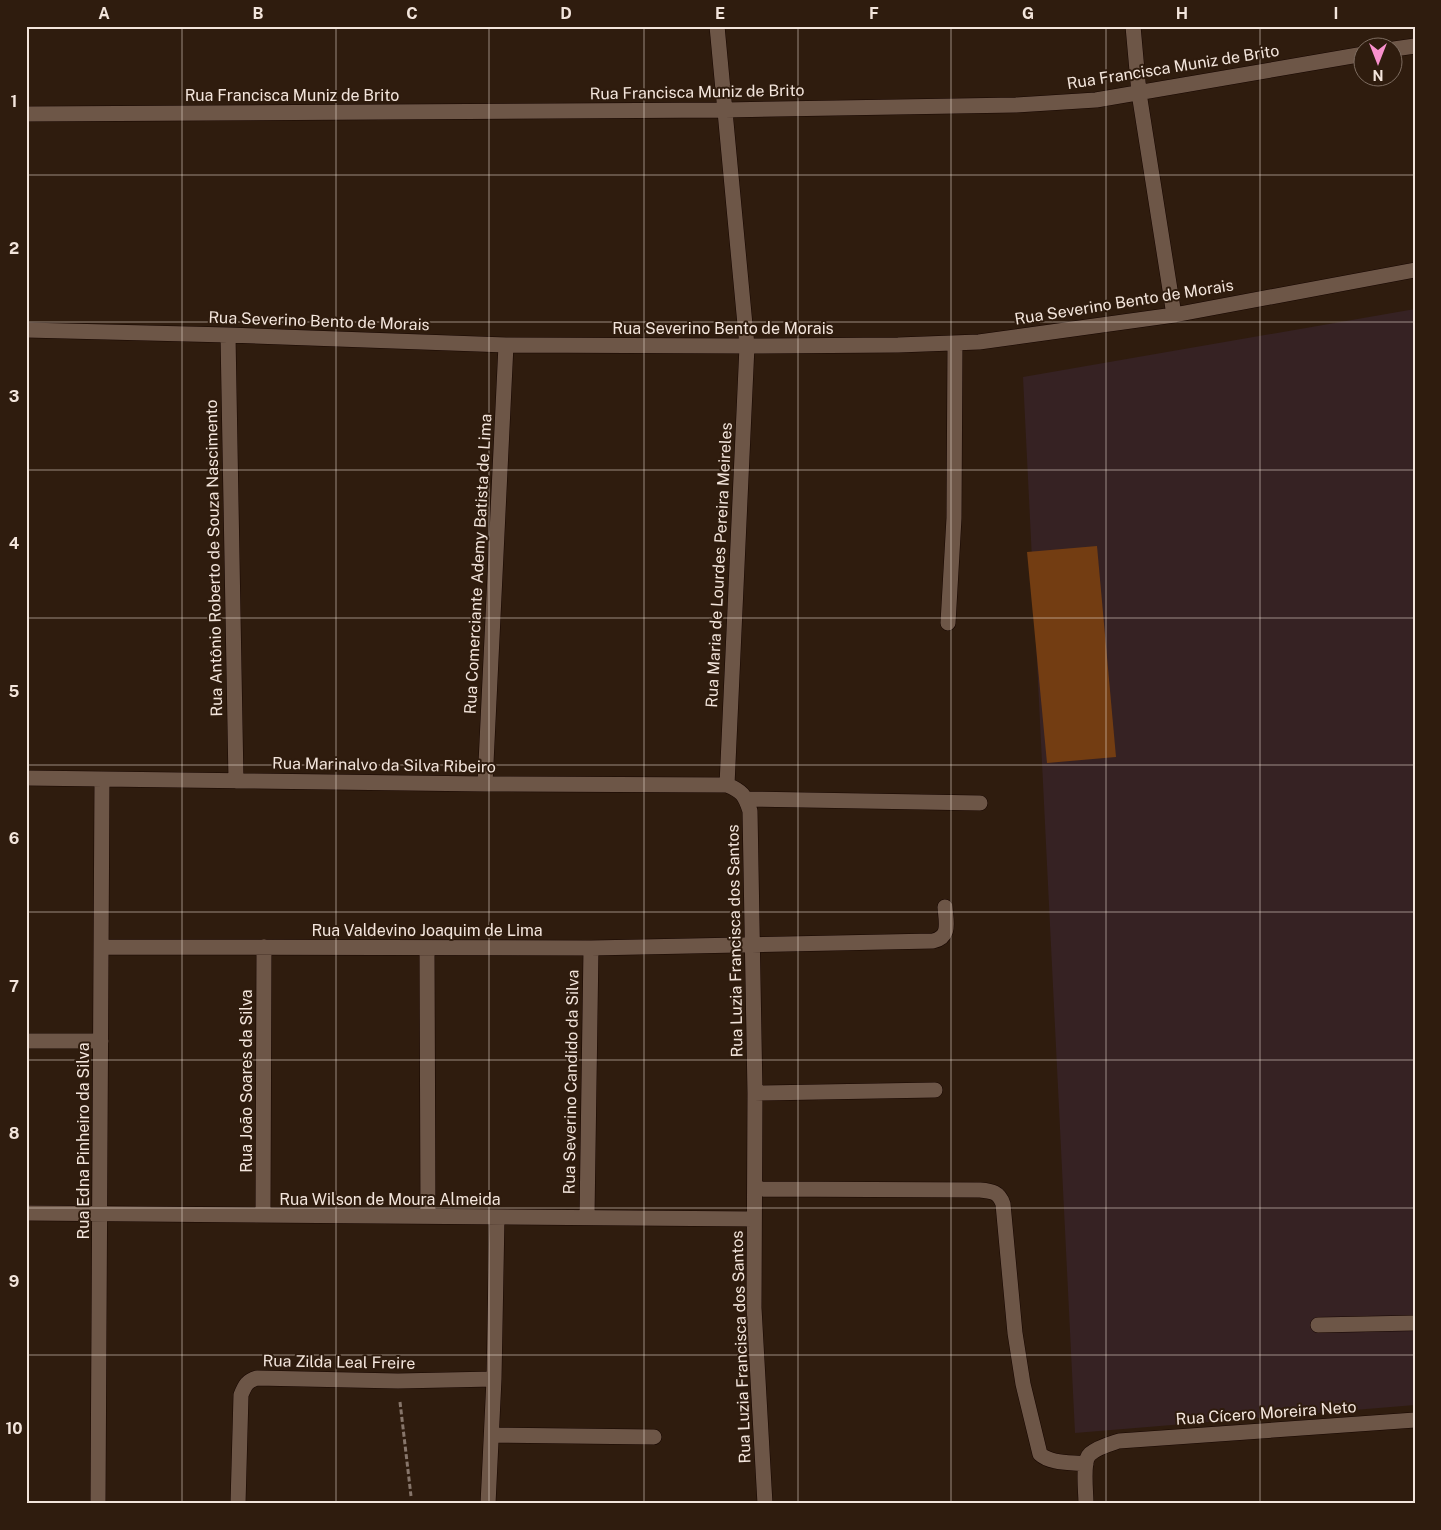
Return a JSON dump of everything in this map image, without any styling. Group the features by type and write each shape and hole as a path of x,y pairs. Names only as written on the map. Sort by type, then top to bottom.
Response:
{"street":[{"name":"Rua Maria de Lourdes Pereira Meireles","path":"717,26 747,346 737,792"},
{"path":"1133,26 1139,93 1174,315"},
{"name":"Rua Francisca Muniz de Brito","path":"26,114 725,110 1016,106 1096,100 1354,56"},
{"name":"Rua Severino Bento de Morais","path":"26,330 506,344 898,346 979,342 1174,315 1415,270"},
{"name":"Rua Antônio Roberto de Souza Nascimento","path":"228,335 236,781"},
{"path":"948,622 954,518 955,343"},
{"name":"Rua Comerciante Ademy Batista de Lima","path":"485,784 506,344"},
{"name":"Rua Marinalvo da Silva Ribeiro","path":"26,778 485,784 737,792 980,803"},
{"name":"Rua Edna Pinheiro da Silva","path":"98,1504 102,779"},
{"name":"Rua Luzia Francisca dos Santos","path":"737,792 750,811 756,1093 756,1189 754,1219 756,1352 765,1504"},
{"name":"Rua Valdevino Joaquim de Lima","path":"101,946 591,948 933,941 944,937 946,933 945,907"},
{"name":"Rua João Soares da Silva","path":"263,1215 264,948"},
{"path":"427,948 428,1216"},
{"name":"Rua Severino Candido da Silva","path":"587,1217 591,948"},
{"path":"26,1041 101,1041"},
{"path":"756,1093 935,1090"},
{"path":"756,1189 980,1190 991,1191 1001,1196 1016,1341 1023,1384 1040,1454 1045,1459 1052,1461 1086,1464 1086,1504"},
{"name":"Rua Wilson de Moura Almeida","path":"26,1213 754,1219"},
{"path":"488,1504 494,1379 497,1217"},
{"path":"1318,1325 1415,1323"},
{"name":"Rua Zilda Leal Freire","path":"238,1504 241,1395 244,1386 249,1380 257,1378 398,1381 494,1379"},
{"name":"Rua Cícero Moreira Neto","path":"1086,1464 1089,1454 1102,1446 1119,1441 1415,1420"},
{"path":"492,1435 654,1436"}],"path":[{"path":"398,1381 410,1496"}],"shaded area":[{"path":"1415,309 1415,1405 1075,1433 1023,377"}],"building":[{"path":"1097,546 1116,757 1047,763 1027,552"}]}
